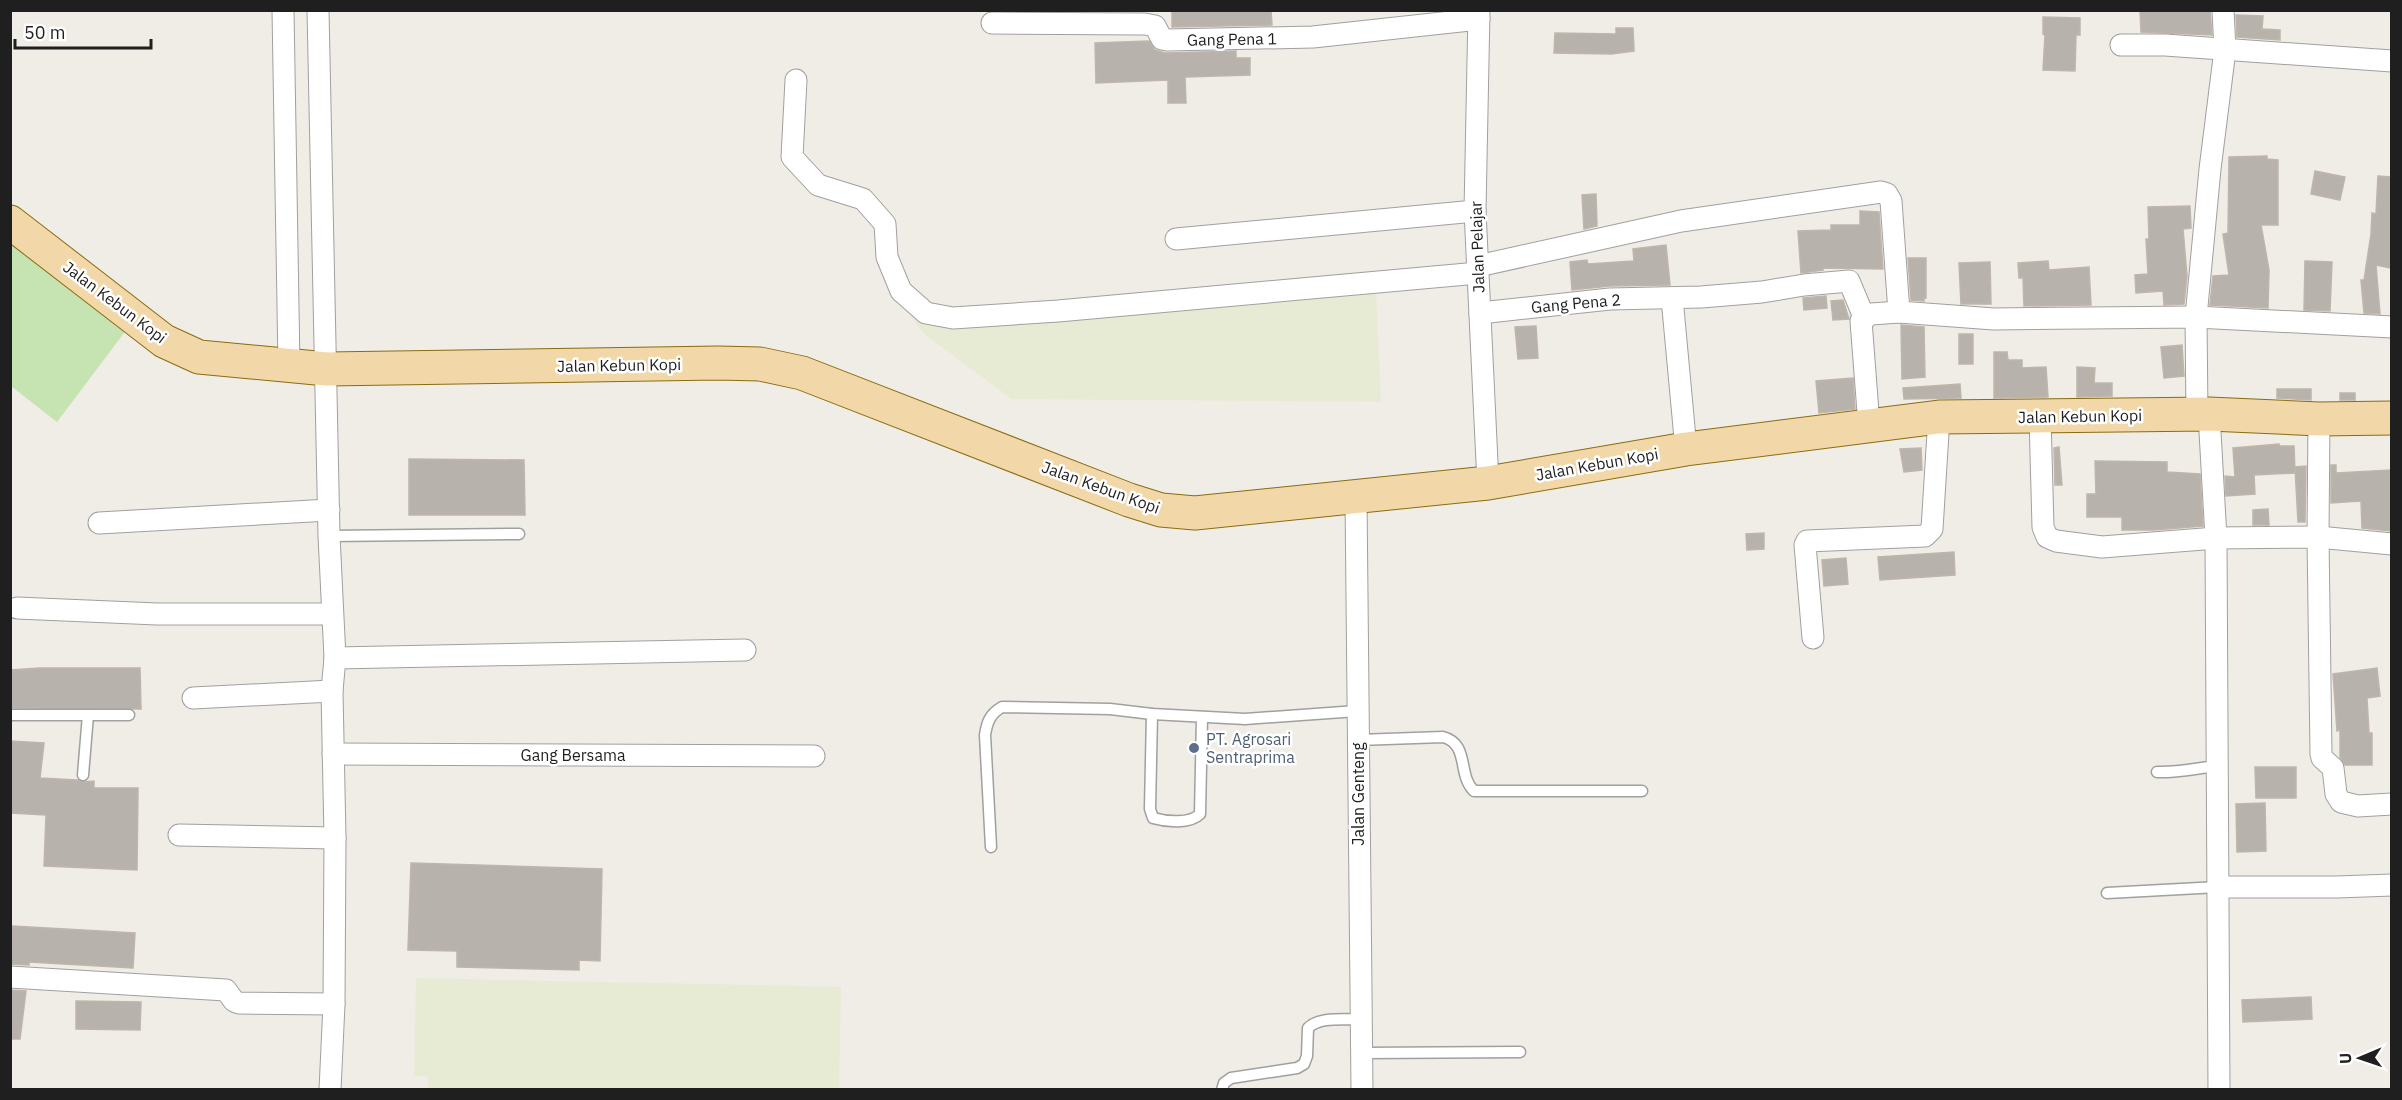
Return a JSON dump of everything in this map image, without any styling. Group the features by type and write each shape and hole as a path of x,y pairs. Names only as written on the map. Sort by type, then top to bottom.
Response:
{"main road":[{"name":"Jalan Kebun Kopi","path":"10,222 164,341 199,357 327,369 760,364 802,373 1129,500 1161,510 1195,513 1488,483 1686,449 1939,417 2203,414 2319,419 2391,418"}],"street":[{"path":"283,10 289,366"},
{"path":"318,10 329,536 334,658 332,691 335,838 334,1004 330,1089"},
{"path":"2219,1089 2216,538 2196,317 2210,169 2225,50 2223,10"},
{"name":"Gang Pena 1","path":"992,23 1145,24 1155,26 1162,39 1167,40 1313,37 1479,15"},
{"name":"Jalan Pelajar","path":"1479,15 1475,212 1488,483"},
{"path":"2121,45 2165,45 2391,61"},
{"path":"796,80 792,157 818,185 863,199 885,224 887,257 901,291 926,313 953,318 1058,311 1478,270 1681,221 1881,192 1887,194 1891,201 1899,312"},
{"path":"1176,239 1475,212"},
{"name":"Gang Pena 2","path":"1480,313 1611,299 1672,298 1762,292 1849,281 1864,317"},
{"path":"1672,298 1686,449"},
{"path":"1869,425 1861,321 1870,314 1899,312 1994,319 2196,317 2391,327"},
{"path":"1813,638 1805,545 1807,541 1929,534 1932,529 1939,417"},
{"path":"2040,417 2043,527 2047,537 2056,541 2102,547 2216,538 2318,537 2391,544"},
{"path":"2319,419 2318,537 2322,758 2333,768 2336,794 2341,802 2358,806 2391,804"},
{"name":"Jalan Genteng","path":"1356,498 1362,1089"},
{"path":"99,523 329,510"},
{"path":"17,608 157,614 332,614"},
{"path":"334,658 745,650"},
{"path":"193,698 332,691"},
{"name":"Gang Bersama","path":"333,754 814,756"},
{"path":"179,835 335,838"},
{"path":"2217,887 2391,885"},
{"path":"10,977 224,990 239,1003 334,1004"}],"lane":[{"path":"329,536 519,534"},
{"path":"990,847 985,735 987,722 994,712 1002,707 1110,709 1152,714 1245,718 1358,711"},
{"path":"1152,714 1150,809 1154,818 1164,821 1195,819 1200,814 1202,717"},
{"path":"10,715 129,715"},
{"path":"83,775 88,715"},
{"path":"1358,740 1449,739 1455,742 1461,751 1467,781 1474,790 1642,791"},
{"path":"2157,772 2175,773 2191,768 2218,766"},
{"path":"2107,893 2217,887"},
{"path":"1222,1089 1224,1083 1231,1078 1297,1068 1304,1064 1307,1056 1308,1028 1312,1024 1331,1020 1360,1019"},
{"path":"1362,1053 1520,1052"}],"green space":[{"path":"10,239 127,329 57,422 11,386"},
{"path":"1375,270 1381,402 1012,399 924,334 910,316"},
{"path":"416,978 841,987 839,1089 428,1089 428,1077 414,1076"}],"building":[{"path":"1172,10 1271,10 1272,25 1172,27"},
{"path":"2140,10 2210,10 2212,35 2141,32"},
{"path":"2236,15 2263,16 2262,29 2280,30 2280,40 2237,37"},
{"path":"2043,17 2080,18 2080,35 2076,35 2075,71 2043,70 2045,35 2043,34"},
{"path":"1616,28 1633,28 1634,51 1611,54 1554,53 1555,33 1616,34"},
{"path":"1149,41 1155,50 1165,53 1236,51 1236,58 1250,58 1250,75 1185,77 1186,103 1168,103 1168,80 1096,83 1095,43"},
{"path":"2267,156 2267,159 2278,160 2278,225 2261,225 2269,270 2268,308 2210,305 2213,276 2229,275 2223,234 2228,233 2229,157"},
{"path":"2315,171 2345,177 2340,200 2311,194"},
{"path":"2378,176 2391,177 2391,268 2376,265 2380,314 2364,313 2361,280 2364,280 2372,213 2376,214"},
{"path":"1596,194 1597,226 1584,229 1582,195"},
{"path":"2190,206 2191,228 2183,229 2187,276 2184,304 2164,305 2163,291 2136,293 2135,275 2148,274 2146,239 2149,239 2148,207"},
{"path":"1860,211 1879,212 1883,269 1823,268 1823,270 1801,273 1798,231 1831,230 1831,225 1860,225"},
{"path":"1666,245 1670,285 1610,286 1572,290 1570,262 1587,260 1588,264 1634,261 1633,249"},
{"path":"1908,258 1926,258 1926,298 1924,301 1911,300"},
{"path":"2048,261 2049,270 2089,267 2091,305 2024,306 2023,278 2019,278 2018,263"},
{"path":"2305,261 2332,262 2330,311 2304,310"},
{"path":"1990,262 1991,304 1961,304 1959,263"},
{"path":"1826,296 1827,308 1804,310 1803,298"},
{"path":"1843,300 1849,319 1833,320 1831,301"},
{"path":"1901,325 1924,327 1925,377 1902,379"},
{"path":"1536,326 1538,358 1518,359 1515,327"},
{"path":"1959,334 1973,334 1973,364 1959,364"},
{"path":"2182,345 2184,376 2164,378 2161,347"},
{"path":"1994,352 2007,352 2008,360 2022,360 2022,368 2046,367 2048,397 1994,398"},
{"path":"2077,367 2095,368 2094,383 2112,383 2112,396 2077,397"},
{"path":"1853,378 1855,409 1819,413 1816,381"},
{"path":"1960,384 1961,398 1904,399 1903,388"},
{"path":"2277,389 2311,389 2311,400 2277,398"},
{"path":"2340,393 2355,393 2355,400 2340,400"},
{"path":"2279,444 2280,446 2294,446 2295,473 2254,475 2255,494 2226,496 2225,476 2235,477 2233,448"},
{"path":"2059,447 2062,485 2055,485 2054,448"},
{"path":"1921,448 1922,470 1904,472 1900,449"},
{"path":"409,459 524,460 525,515 409,515"},
{"path":"2095,461 2167,462 2167,472 2200,474 2203,526 2122,530 2122,517 2087,517 2087,494 2096,494"},
{"path":"2331,465 2336,465 2336,473 2391,470 2391,531 2362,528 2361,501 2331,503"},
{"path":"2306,466 2305,522 2298,522 2295,467"},
{"path":"2268,509 2269,525 2253,525 2253,510"},
{"path":"1764,533 1764,549 1747,550 1746,534"},
{"path":"1954,552 1955,575 1880,580 1878,557"},
{"path":"1846,558 1848,584 1824,586 1822,560"},
{"path":"140,668 141,709 10,708 10,670"},
{"path":"2377,668 2380,696 2367,698 2369,733 2372,733 2372,765 2345,765 2340,757 2340,730 2337,731 2333,674"},
{"path":"10,741 44,743 40,778 94,781 94,788 138,788 137,870 44,866 46,815 10,813"},
{"path":"2255,767 2296,767 2296,798 2256,798"},
{"path":"2265,803 2266,851 2237,852 2236,804"},
{"path":"411,863 602,869 600,961 579,960 579,970 457,967 457,951 408,950"},
{"path":"12,926 135,933 133,968 29,962 29,965 10,964"},
{"path":"10,990 26,991 20,1039 10,1039"},
{"path":"2311,997 2312,1019 2243,1022 2242,1000"},
{"path":"76,1001 141,1002 140,1030 76,1029"}],"place":[{"name":"PT. Agrosari Sentraprima","path":"1194,748"}]}
